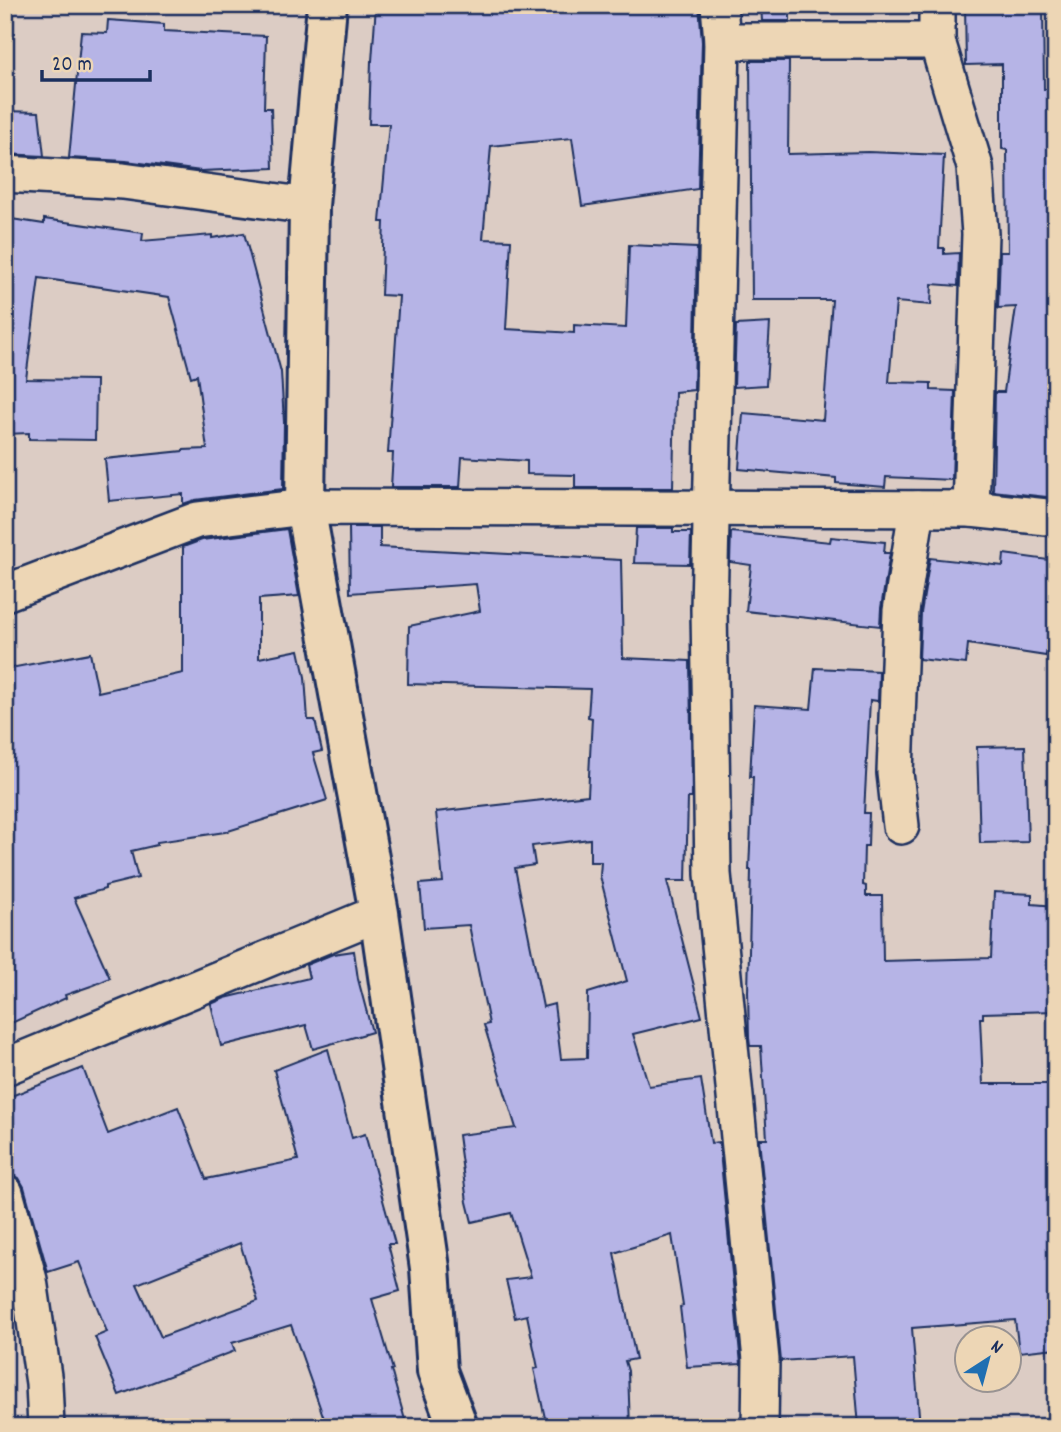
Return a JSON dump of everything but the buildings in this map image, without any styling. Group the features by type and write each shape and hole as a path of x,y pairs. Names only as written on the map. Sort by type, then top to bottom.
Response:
{"street":[{"path":"327,5 309,206 305,507 379,913 430,1268 437,1371 458,1427"},
{"path":"719,5 722,41 709,609 713,874 761,1360 760,1427"},
{"path":"937,5 937,41 975,167 979,220 971,509"},
{"path":"722,41 937,41"},
{"path":"5,174 123,180 309,206"},
{"path":"5,593 197,520 305,507 971,509 1056,518"},
{"path":"901,826 895,772 901,611 917,509"},
{"path":"5,1067 379,913"},
{"path":"5,1193 29,1280 44,1383 46,1427"}]}
